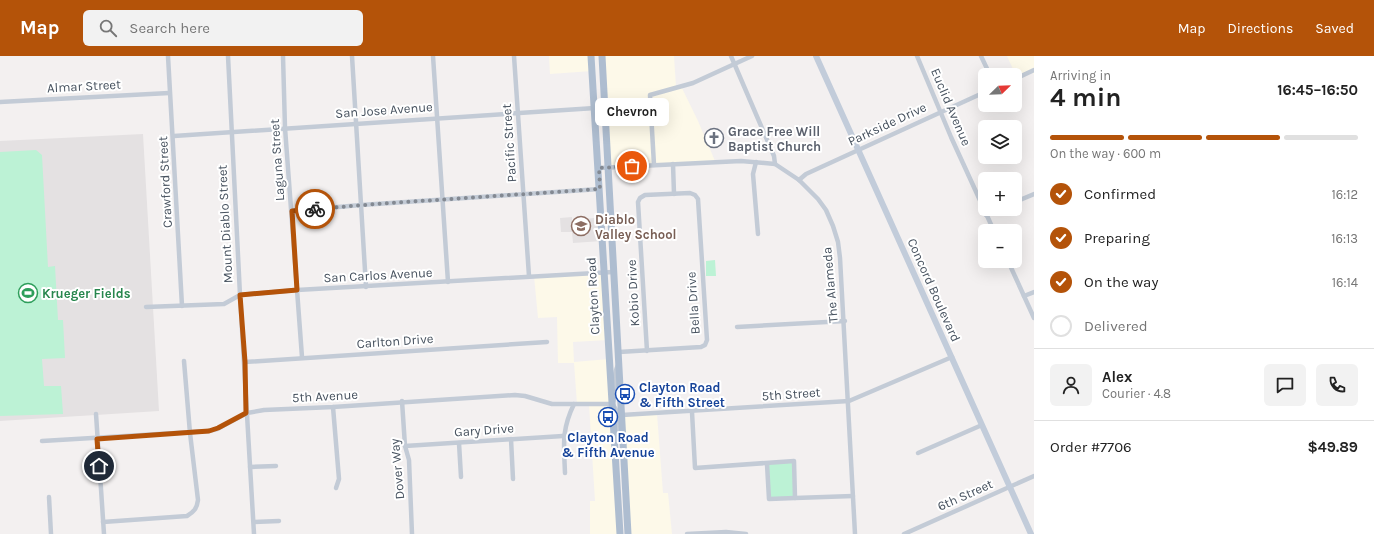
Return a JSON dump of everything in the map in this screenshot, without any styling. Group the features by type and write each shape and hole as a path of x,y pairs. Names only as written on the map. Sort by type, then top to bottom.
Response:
{"main road":[{"name":"Clayton Road","path":"591,56 599,168 620,534"},
{"name":"Clayton Road","path":"602,56 628,534"}],"street":[{"name":"Crawford Street","path":"168,56 169,93 174,136 182,306"},
{"name":"Mount Diablo Street","path":"228,56 240,295 245,362 246,413 254,534"},
{"name":"Laguna Street","path":"283,56 285,128 302,357"},
{"path":"352,56 366,287"},
{"path":"433,56 448,282"},
{"name":"Pacific Street","path":"514,56 529,276"},
{"path":"731,56 774,156 774,164"},
{"path":"654,165 650,95 693,83 752,56"},
{"name":"Concord Boulevard","path":"816,56 1031,534"},
{"name":"Euclid Avenue","path":"918,56 940,111 978,197"},
{"path":"981,56 987,68"},
{"path":"1022,75 1034,70"},
{"name":"Almar Street","path":"0,102 169,93"},
{"name":"Parkside Drive","path":"799,180 806,174 940,111 978,95"},
{"name":"San Jose Avenue","path":"174,136 231,131 595,108"},
{"name":"The Alameda","path":"599,168 737,161 774,164 799,180 818,198 826,210 833,226 838,242 840,258 845,321 855,534"},
{"path":"756,162 753,174 758,234"},
{"path":"673,164 674,194"},
{"path":"292,211 442,199 600,189"},
{"name":"Bella Drive","path":"619,352 705,346 707,340 698,199 690,193 674,194"},
{"name":"Kobio Drive","path":"647,350 638,202 640,198 646,195 674,194"},
{"path":"1022,199 1034,194"},
{"path":"1011,268 1034,318"},
{"name":"San Carlos Avenue","path":"146,307 224,304 240,295 297,290 613,272"},
{"path":"1024,296 1034,292"},
{"path":"736,327 845,321"},
{"name":"Carlton Drive","path":"245,362 302,357 547,342"},
{"name":"5th Street","path":"622,415 692,412 849,401 952,357"},
{"path":"103,522 187,516 194,512 198,506 184,361"},
{"path":"619,363 615,372 616,396 612,404 617,410 618,436 624,447"},
{"name":"5th Avenue","path":"42,441 97,439 209,431 218,428 246,413 264,410 515,395 552,404 612,404"},
{"name":"Dover Way","path":"402,402 405,446 409,460 412,534"},
{"path":"565,473 563,436 568,416 574,404"},
{"path":"333,407 339,479 336,488"},
{"path":"692,412 695,468 794,461 795,498"},
{"path":"96,414 104,534"},
{"path":"918,454 982,425"},
{"name":"Gary Drive","path":"405,446 563,436"},
{"path":"511,439 513,479"},
{"path":"459,443 461,477"},
{"path":"767,464 769,499 853,496"},
{"path":"250,467 276,466"},
{"name":"6th Street","path":"904,534 1034,476"},
{"path":"49,497 51,534"},
{"path":"254,522 279,522"},
{"path":"687,534 726,532 746,534"}],"shaded area":[{"path":"549,56 591,56 592,71 550,74"},
{"path":"602,56 674,56 676,87 681,86 715,161 608,167"},
{"path":"1007,56 1034,56 1034,75 1032,71 1022,76 1022,68 1012,68"},
{"path":"143,134 159,411 0,421 0,141"},
{"name":"Diablo Valley School","path":"572,217 572,221 601,217 602,241 573,243 572,232 561,232 560,218"},
{"path":"604,272 608,340 573,342 574,362 609,359 620,534 590,534 590,501 595,501 589,404 577,404 574,363 558,363 557,317 538,318 534,276"},
{"path":"657,414 663,493 668,493 672,534 628,534 622,415"}],"green space":[{"name":"Krueger Fields","path":"36,150 42,155 48,267 55,266 58,320 63,320 65,358 42,359 44,386 61,386 63,414 0,416 0,152"},
{"path":"715,260 716,276 706,276 706,261"},
{"path":"794,461 795,498 769,499 767,464"}],"way so far":[{"path":"315,209 600,189 599,168 632,166"}],"place":[{"name":"Grace Free Will Baptist Church","path":"714,138"},
{"name":"Chevron","path":"632,166"},
{"name":"Diablo Valley School","path":"581,226"},
{"name":"Krueger Fields","path":"28,293"},
{"name":"Clayton Road & Fifth Street","path":"625,394"},
{"name":"Clayton Road & Fifth Avenue","path":"608,417"}],"route":[{"path":"99,466 97,439 209,431 218,428 246,413 245,362 240,295 297,290 292,211 315,209"}]}
